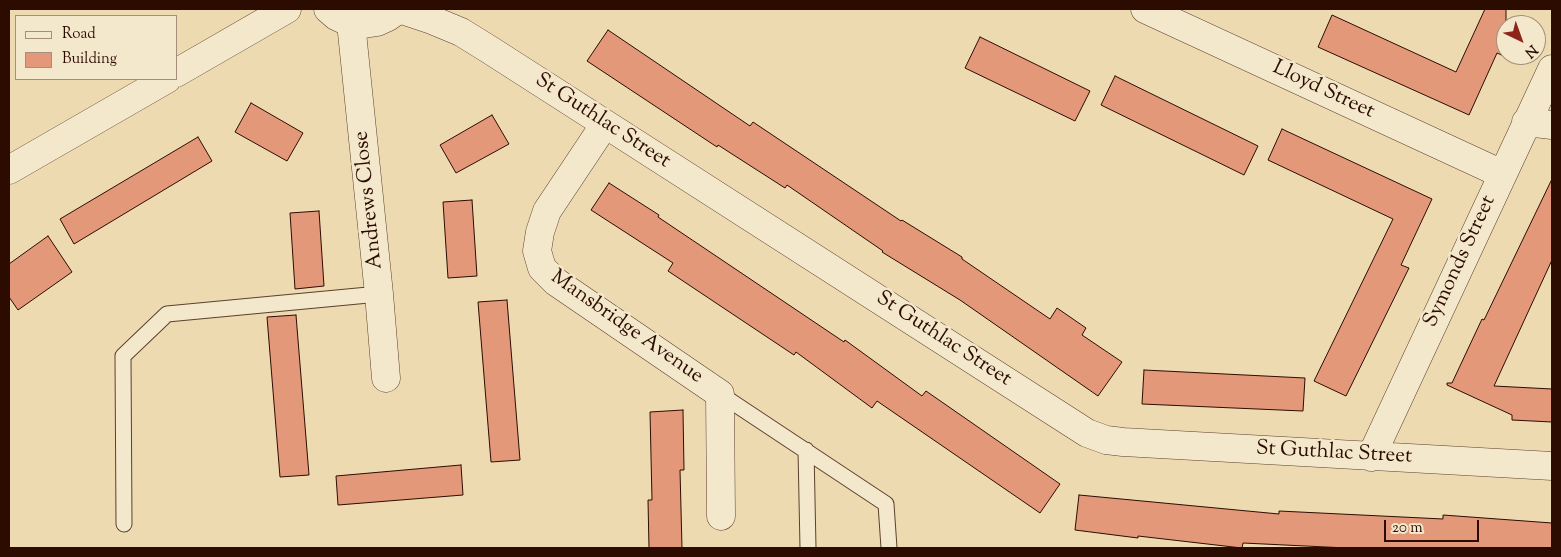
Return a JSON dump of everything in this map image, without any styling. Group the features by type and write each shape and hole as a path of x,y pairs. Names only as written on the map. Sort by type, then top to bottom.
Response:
{"street":[{"path":"178,72 287,9"},
{"path":"328,9 336,16 351,23 364,24 377,22 399,9"},
{"name":"St Guthlac Street","path":"399,9 461,32 1087,432 1106,440 1371,457 1552,466"},
{"name":"Lloyd Street","path":"1145,9 1502,174"},
{"name":"Andrews Close","path":"351,23 386,378"},
{"name":"Symonds Street","path":"1371,457 1502,174 1539,124 1552,69"},
{"path":"9,170 165,80"},
{"name":"Mansbridge Avenue","path":"605,124 547,211 540,232 537,250 542,268 556,282 720,394 720,516"}],"lane":[{"path":"124,524 123,356 167,314 379,294"},
{"path":"720,394 886,504 889,548"},
{"path":"806,450 808,548"}],"building":[{"path":"1485,9 1506,9 1506,15 1496,15 1496,55 1469,115 1318,47 1332,15 1456,72"},
{"path":"608,30 750,126 753,122 901,221 962,257 962,259 1050,319 1057,308 1086,328 1082,335 1122,362 1098,396 960,300 882,252 787,185 785,188 718,145 717,147 587,61"},
{"path":"980,37 1090,91 1075,121 965,68"},
{"path":"1115,76 1258,146 1244,175 1101,105"},
{"path":"251,103 303,133 287,161 235,132"},
{"path":"492,115 509,144 456,173 440,145"},
{"path":"1282,129 1432,199 1401,265 1409,268 1346,396 1314,381 1393,219 1268,160"},
{"path":"198,137 212,161 74,244 60,219"},
{"path":"1552,179 1552,260 1494,386 1552,389 1552,422 1512,420 1512,415 1447,385 1447,383 1452,383"},
{"path":"609,183 659,215 658,217 844,342 845,340 922,396 926,391 1060,484 1040,513 877,401 872,408 796,352 794,355 668,271 673,263 591,210"},
{"path":"472,200 477,276 448,278 443,202"},
{"path":"319,211 324,286 295,289 290,213"},
{"path":"48,236 72,272 18,310 9,297 9,264"},
{"path":"507,300 520,460 491,462 478,302"},
{"path":"296,315 309,475 280,477 267,317"},
{"path":"1144,370 1305,378 1303,411 1142,404"},
{"path":"683,410 684,470 680,470 682,548 649,548 648,500 652,500 650,412"},
{"path":"461,465 463,495 338,505 336,476"},
{"path":"1079,495 1279,514 1279,511 1443,519 1443,515 1552,523 1552,548 1347,548 1243,543 1242,548 1138,536 1138,538 1075,530"}]}
